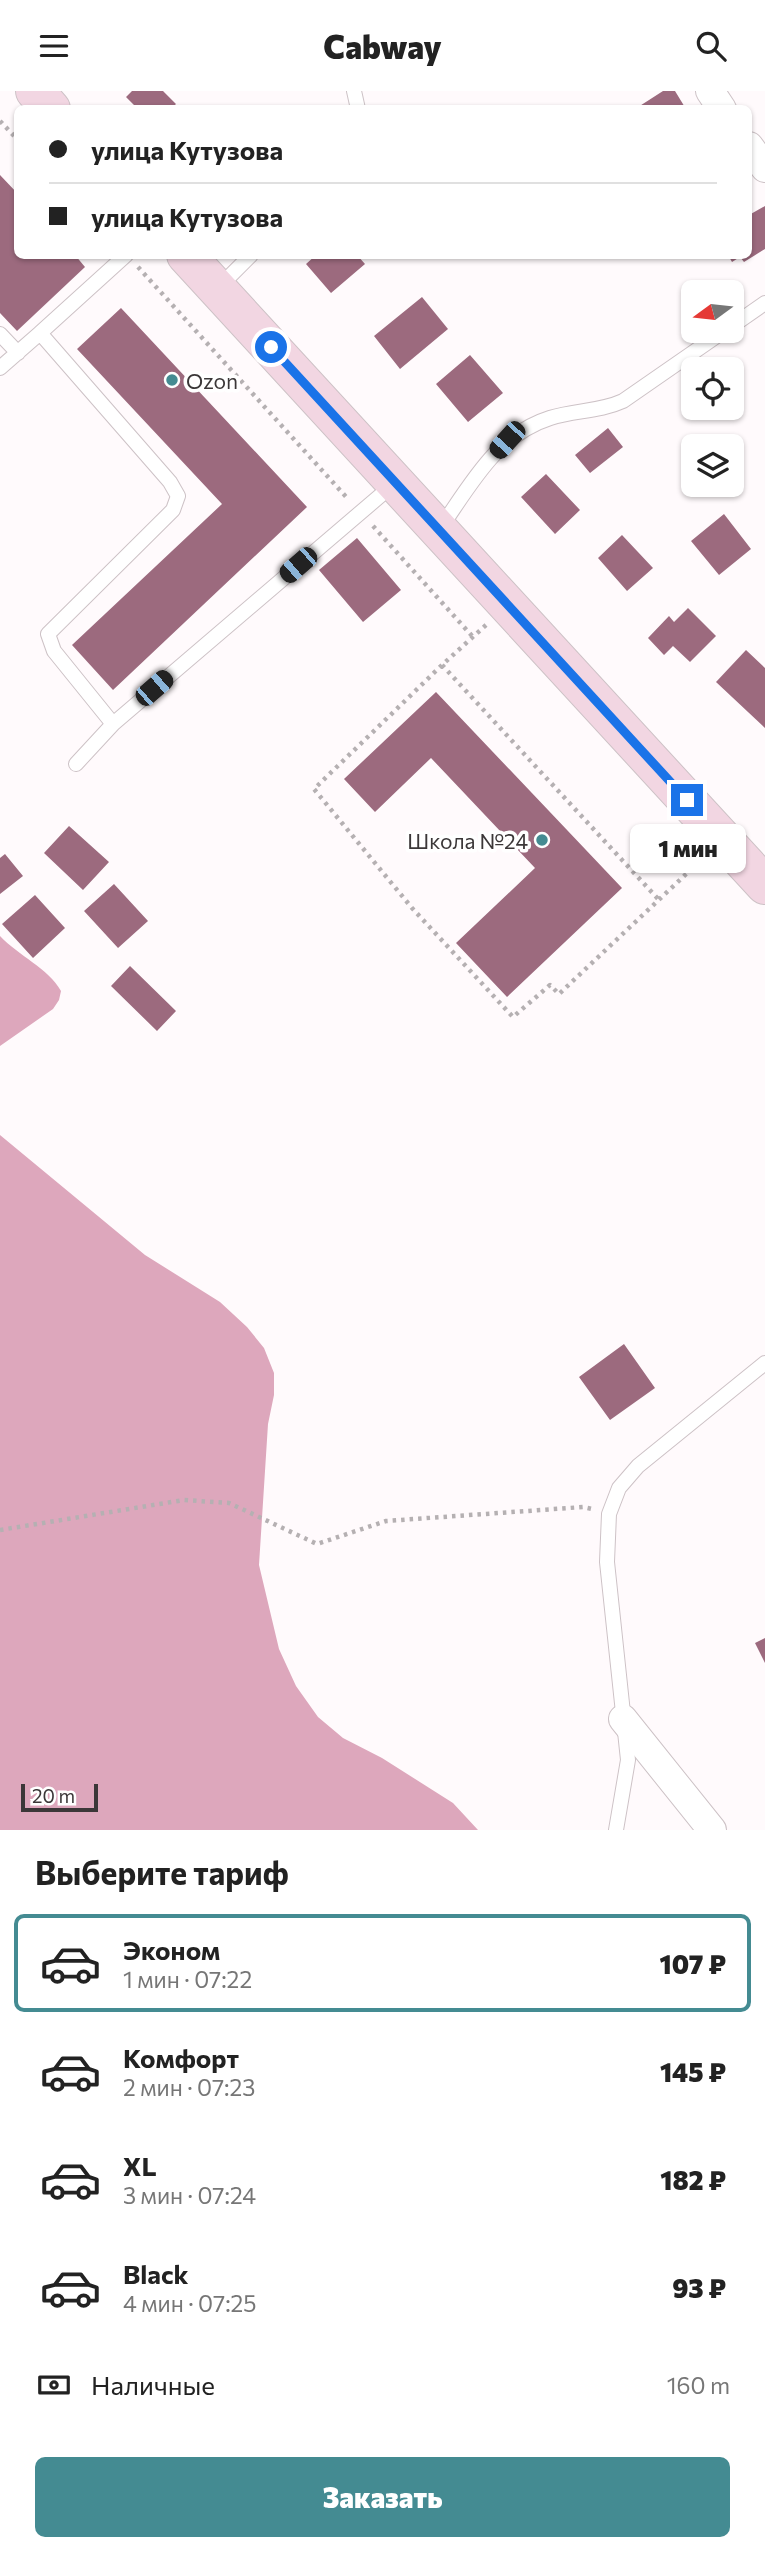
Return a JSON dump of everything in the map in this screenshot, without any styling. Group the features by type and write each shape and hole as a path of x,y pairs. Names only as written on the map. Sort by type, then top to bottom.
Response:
{"main road":[{"path":"35,91 47,105"},
{"path":"190,259 765,885"}],"street":[{"path":"752,150 765,168"},
{"path":"623,1719 712,1830"}],"lane":[{"path":"217,289 247,259"},
{"path":"0,368 131,261"},
{"path":"744,318 765,303"},
{"path":"40,333 170,482 178,496 173,510 48,634 54,651 113,724"},
{"path":"0,334 18,353"},
{"path":"438,531 488,461 507,440 526,427 550,418 608,408 623,401 707,343"},
{"path":"76,764 113,724 395,483"},
{"path":"616,1830 628,1760 607,1562 608,1514 619,1488 638,1466 765,1363"}],"path":[{"path":"0,121 14,136"},
{"path":"131,261 473,637"},
{"path":"508,606 442,665 314,789 412,908 513,1017 550,985 559,994 723,839"},
{"path":"442,665 659,899"},
{"path":"0,1530 184,1500 229,1503 317,1544 386,1521 583,1507 608,1514"}],"shaded area":[{"path":"0,936 49,976 61,991 53,1009 0,1046"},
{"path":"0,1135 145,1255 220,1302 247,1327 264,1348 274,1373 274,1395 268,1424 259,1565 279,1649 296,1686 318,1717 343,1738 382,1758 453,1803 478,1830 0,1830"}],"building":[{"path":"132,91 163,91 176,104 134,105 126,97"},
{"path":"663,91 675,91 684,105 641,105"},
{"path":"0,175 14,190 14,259 78,259 85,267 17,331 0,313"},
{"path":"765,206 765,249 752,257 752,213"},
{"path":"312,259 361,259 365,264 331,293 306,264"},
{"path":"422,297 448,329 400,369 374,336"},
{"path":"121,308 307,507 113,690 72,645 222,504 77,349"},
{"path":"470,355 503,393 468,422 436,384"},
{"path":"608,428 623,447 590,473 575,455"},
{"path":"546,474 580,510 555,534 521,497"},
{"path":"724,514 751,549 719,575 691,541"},
{"path":"622,535 653,568 627,591 598,558"},
{"path":"357,538 401,590 363,622 319,570"},
{"path":"688,608 716,636 690,662 673,646 664,655 648,638 669,616 674,622"},
{"path":"746,650 765,668 765,728 716,682"},
{"name":"Школа №24","path":"436,692 622,888 507,997 456,943 535,868 431,758 375,812 344,779"},
{"path":"69,826 109,862 83,890 44,853"},
{"path":"5,854 23,876 0,894 0,858"},
{"path":"114,884 148,921 118,948 84,911"},
{"path":"35,895 65,928 33,958 2,924"},
{"path":"130,966 176,1011 157,1031 111,986"},
{"path":"624,1344 655,1388 610,1420 579,1377"},
{"path":"765,1638 765,1663 755,1643"}],"place":[{"name":"Ozon","path":"172,380"},
{"name":"Школа №24","path":"542,840"}],"route":[{"path":"271,347 687,800"}]}
